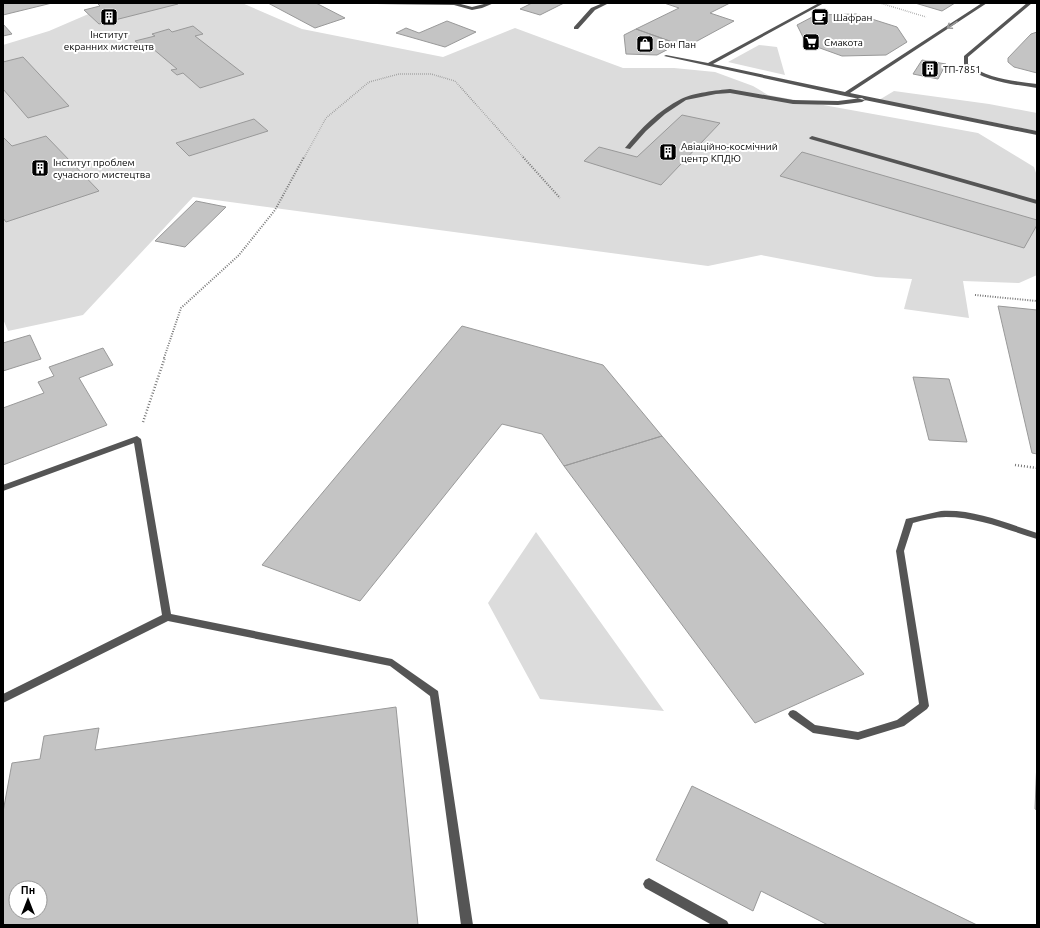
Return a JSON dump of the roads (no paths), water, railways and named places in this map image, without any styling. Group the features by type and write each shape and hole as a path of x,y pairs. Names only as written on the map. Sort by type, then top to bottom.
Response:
{"lane":[{"path":"377,3 454,4 467,9 479,9 492,3"},
{"path":"419,3 425,3"},
{"path":"576,28 593,9 607,3"},
{"path":"708,65 822,3"},
{"path":"845,94 985,3"},
{"path":"1030,3 966,57 966,64 974,72 990,77 1037,86"},
{"path":"666,56 1037,133"},
{"path":"628,148 644,130 663,113 684,99 690,97 730,92 793,102 838,103 869,99"},
{"path":"812,138 1037,202"},
{"path":"3,488 137,439 167,617"},
{"path":"793,714 813,729 858,736 900,723 924,706 900,551 909,521 932,515 952,514 989,522 1037,536"},
{"path":"3,700 167,617 392,663 435,694 467,925"},
{"path":"649,884 723,925"}],"place":[{"name":"Інститут екранних мистецтв","path":"109,17"},
{"name":"Шафран","path":"820,17"},
{"name":"Смакота","path":"811,42"},
{"name":"Бон Пан","path":"645,44"},
{"name":"ТП-7851","path":"930,69"},
{"name":"Авіаційно-космічний центр КПДЮ","path":"668,152"},
{"name":"Інститут проблем сучасного мистецтва","path":"40,168"}]}
